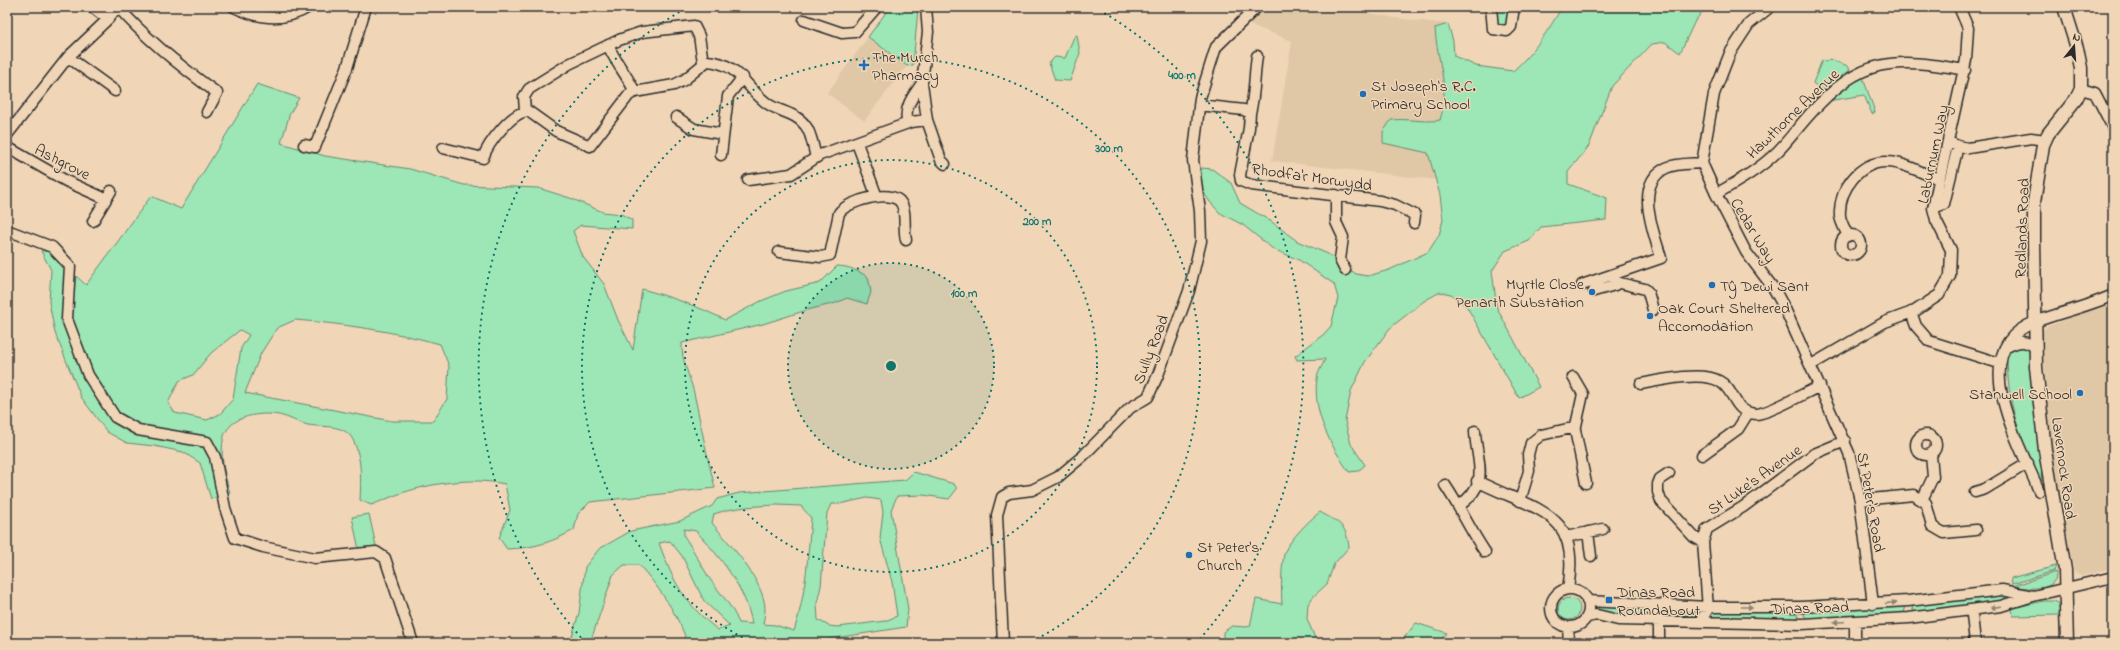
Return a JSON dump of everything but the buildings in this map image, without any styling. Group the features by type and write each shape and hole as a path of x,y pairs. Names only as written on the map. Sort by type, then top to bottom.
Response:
{"main road":[{"path":"2064,7 2077,48 2081,68 2081,89"},
{"name":"Redlands Road","path":"2035,321 2034,209 2038,173 2045,140 2081,89"},
{"name":"Lavernock Road","path":"2035,321 2045,450 2067,589 2067,643"}],"street":[{"path":"92,7 108,19"},
{"path":"7,135 68,57 108,19 118,7 136,28 216,93 207,112"},
{"path":"234,7 257,17 276,18 295,14 309,7"},
{"path":"304,145 315,147 346,68 366,7"},
{"path":"804,20 842,33 850,33 858,30 877,7"},
{"path":"926,7 928,32 922,83 928,120 941,160 945,164"},
{"name":"Sully Road","path":"1003,643 997,515 1002,497 1009,493 1032,490 1058,477 1130,408 1148,397 1158,375 1189,291 1201,241 1200,211 1193,160 1200,98 1216,46 1257,7"},
{"path":"1491,7 1493,29 1507,31 1511,27 1514,7"},
{"path":"1582,285 1614,278 1661,258 1647,205 1650,187 1654,179 1667,167 1702,163 1714,94 1727,59 1749,24 1770,7"},
{"name":"Laburnum Way","path":"1911,312 1924,306 1939,295 1950,276 1951,250 1936,220 1933,208 1965,70 1968,28 1959,7"},
{"path":"525,111 524,97 529,89 569,64 608,45 642,32 690,25 697,29 703,62"},
{"path":"608,45 612,56 628,76 635,92"},
{"path":"1199,105 1244,110 1250,113 1255,90 1254,76 1257,56"},
{"path":"68,57 115,90"},
{"path":"444,148 483,158 493,138 511,120 525,111 532,112 556,131 590,146 624,102 635,92 674,85 684,80 703,62 713,61 733,69 743,77 766,102 786,111 804,124 810,134 816,157"},
{"name":"Hawthorne Avenue","path":"1716,194 1768,160 1834,89 1859,72 1876,66 1903,62 1923,62 1965,70"},
{"path":"721,155 722,134 728,96 743,77"},
{"path":"911,122 907,120 905,112 910,100 922,83"},
{"path":"2081,89 2095,93 2113,128"},
{"name":"Rhodfa'r Morwydd","path":"1250,113 1249,128 1240,175 1242,181 1251,184 1380,201 1395,205 1415,215 1414,223"},
{"path":"676,117 694,129 722,134"},
{"path":"748,180 790,174 816,157 911,122 928,120"},
{"path":"1948,142 1968,148 2036,138 2045,140"},
{"path":"857,143 877,197"},
{"path":"1933,208 1944,204 1958,146"},
{"name":"Ashgrove","path":"7,147 48,172 109,195 93,221"},
{"path":"1848,236 1841,222 1841,207 1847,186 1864,169 1882,162 1891,162 1939,179"},
{"name":"Cedar Way","path":"1702,163 1746,252 1780,300 1811,365"},
{"path":"1336,195 1336,222 1343,237 1340,260 1345,270"},
{"path":"779,252 808,256 830,256 839,212 843,207 851,203 877,197 892,196 902,203 906,240"},
{"path":"7,230 52,247 70,266 67,319 88,375 115,417 138,430 207,442 215,457 225,508 235,538 263,547 315,558 376,552 385,558 413,643"},
{"path":"1594,291 1615,285 1614,278"},
{"path":"1614,278 1645,289 1648,292 1653,310"},
{"path":"2035,321 2078,309 2113,295"},
{"path":"1811,365 1885,322 1911,312 1916,326 1929,342 1999,363"},
{"name":"Lavernock Road","path":"2035,321 2014,335 2003,350 1999,363 2003,400 2039,491"},
{"path":"2003,350 2017,342 2023,341 2036,348"},
{"name":"St Peter's Road","path":"1811,365 1845,441 1860,500 1873,604"},
{"path":"1573,377 1583,394 1576,427 1586,483"},
{"path":"1641,384 1688,377 1707,377 1723,384 1736,404 1748,412 1758,414 1820,386"},
{"path":"1702,455 1738,429 1748,412"},
{"path":"1520,502 1529,471 1528,455 1531,443 1535,438 1549,432 1576,427"},
{"path":"1460,506 1473,494 1478,482 1481,465 1475,431"},
{"name":"St Luke's Avenue","path":"1704,542 1707,530 1748,503 1814,454 1845,441"},
{"path":"1922,500 1933,477 1931,455"},
{"path":"1975,492 1985,489 2028,463"},
{"path":"1669,473 1660,479 1658,484 1658,492 1661,502 1694,537 1704,542 1708,611 1700,622"},
{"path":"1478,482 1554,518 1566,537 1571,553 1572,564 1568,590"},
{"path":"1445,485 1460,506 1474,536 1485,552"},
{"path":"1860,500 1914,495 1926,503 1932,526 1944,533 1976,530"},
{"path":"1566,537 1603,529"},
{"path":"1588,532 1591,556"},
{"name":"Dinas Road","path":"1587,617 1597,615 1618,620 1802,624 1909,618 2012,604 2033,596 2113,577"},
{"path":"1568,590 1581,593 1587,601 1588,612 1587,617 1579,625 1568,627 1558,623 1554,619 1550,609 1556,594 1568,590"},
{"path":"2009,591 2012,604"},
{"name":"Dinas Road","path":"1587,601 1708,607 1801,607 1873,604 2009,591 2033,596"},
{"path":"1908,601 1909,618"},
{"path":"1651,605 1657,611 1659,643"},
{"path":"1801,607 1802,624"},
{"path":"1972,616 1975,643"},
{"path":"1855,621 1855,643"},
{"path":"1568,627 1569,643"}],"shaded area":[{"name":"St Joseph's R.C. Primary School","path":"1263,7 1337,7 1395,18 1449,24 1444,60 1443,128 1438,180 1272,161 1292,41 1243,22"},
{"path":"868,37 907,66 864,121 827,93"},
{"name":"Stanwell School","path":"2113,301 2113,568 2082,576 2074,571 2051,455 2042,331 2046,327"}],"green space":[{"path":"890,7 915,7 918,9 913,65 907,66 868,37"},
{"path":"1494,7 1511,7 1508,26 1498,28"},
{"path":"1562,7 1706,7 1695,21 1680,53 1665,42 1652,44 1612,86 1589,146 1568,172 1568,184 1607,198 1606,220 1541,227 1529,241 1505,251 1492,271 1497,308 1539,387 1519,398 1467,307 1451,294 1440,292 1424,301 1390,328 1365,362 1351,391 1345,421 1351,444 1365,465 1358,471 1349,472 1324,428 1317,404 1317,377 1325,359 1297,360 1295,356 1324,334 1331,326 1338,298 1334,284 1299,260 1273,249 1243,225 1220,213 1210,202 1197,183 1202,168 1212,169 1231,183 1240,203 1272,222 1297,241 1328,254 1356,274 1368,276 1389,270 1428,252 1439,235 1443,220 1440,195 1428,153 1383,143 1383,132 1391,120 1440,120 1444,104 1444,90 1435,28 1448,24 1453,41 1454,56 1476,66 1513,71 1540,41"},
{"path":"1077,35 1080,53 1070,81 1055,80 1049,63 1055,57 1065,58 1074,37"},
{"path":"1829,59 1848,66 1850,70 1821,92 1813,83 1822,60 1826,62"},
{"path":"1863,78 1875,112 1872,114 1864,95 1828,101 1850,84"},
{"path":"257,84 299,98 290,113 281,143 325,156 410,169 464,185 538,188 570,198 603,212 621,214 632,220 632,229 581,225 573,231 583,257 604,284 618,320 633,350 642,289 684,302 725,320 761,301 786,291 820,283 837,266 849,268 868,277 871,292 867,304 847,298 836,303 807,310 763,324 682,343 684,362 694,393 715,488 590,502 578,514 574,530 542,544 507,549 499,538 510,510 505,484 464,481 436,484 396,495 371,505 360,500 361,486 357,449 350,436 340,429 308,425 283,416 272,414 247,416 240,419 233,423 228,429 224,436 223,443 222,458 230,493 211,499 200,463 183,452 154,446 127,443 107,432 81,397 55,333 49,302 51,270 41,251 48,251 86,285 151,196 181,209","holes":["295,320 368,329 404,335 440,344 449,366 447,399 433,421 392,421 245,393 261,353 277,328","240,330 249,335 241,348 233,399 220,414 207,420 175,413 168,403 179,381 193,375 211,353"]},
{"path":"2017,346 2029,348 2032,358 2042,462 2041,485 2021,436 2009,390 2007,353"},
{"path":"914,472 954,484 957,489 949,499 923,495 897,496 891,510 908,609 906,627 803,643 682,643 685,636 681,626 659,589 639,565 624,565 613,575 590,643 570,643 579,613 585,567 599,549 631,531 680,521 712,506 717,499 739,493 905,480","holes":["867,498 881,500 883,512 880,538 892,582 897,616 885,621 838,627 829,626 818,620 817,603 821,586 827,513 831,504 839,504","777,505 801,506 811,518 804,589 794,631 775,625 763,624 765,615 763,598 753,575 712,523 714,514 745,507","684,529 696,531 723,562 744,598 752,624 739,623 729,604 708,576 684,536","670,541 682,556 704,601 730,626 718,630 697,611 675,581 659,543"]},
{"path":"1320,512 1344,528 1349,547 1334,564 1327,584 1308,604 1307,619 1317,643 1223,643 1223,632 1232,626 1250,626 1256,599 1282,604 1281,585 1285,551 1291,541"},
{"path":"369,514 376,546 359,550 352,517"},
{"path":"2056,566 2054,571 2012,584 2011,578"},
{"path":"2056,572 2055,580 2051,584 2041,588 2013,586"},
{"path":"2001,593 2006,596 2007,600 1914,612 1912,608 1914,604"},
{"path":"1569,598 1577,601 1580,609 1577,617 1569,620 1561,617 1558,609 1561,601"},
{"path":"2044,601 2053,601 2059,604 2060,615 2013,616 2012,608"},
{"path":"1593,605 1648,608 1657,616 1621,617 1593,612"},
{"path":"1903,605 1905,610 1903,614 1807,620 1804,615 1806,611"},
{"path":"1658,608 1705,609 1700,618 1662,619"},
{"path":"1711,610 1796,611 1798,617 1797,619 1707,619"},
{"path":"1416,623 1447,633 1438,643 1400,643"}],"place":[{"name":"The Murch Pharmacy","path":"864,65"},
{"name":"St Joseph's R.C. Primary School","path":"1363,94"},
{"name":"Tŷ Dewi Sant","path":"1712,285"},
{"name":"Myrtle Close Penarth Substation","path":"1592,292"},
{"name":"Oak Court Sheltered Accomodation","path":"1650,316"},
{"name":"Stanwell School","path":"2080,393"},
{"name":"St Peter's Church","path":"1189,555"},
{"name":"Dinas Road Roundabout","path":"1609,600"}]}
